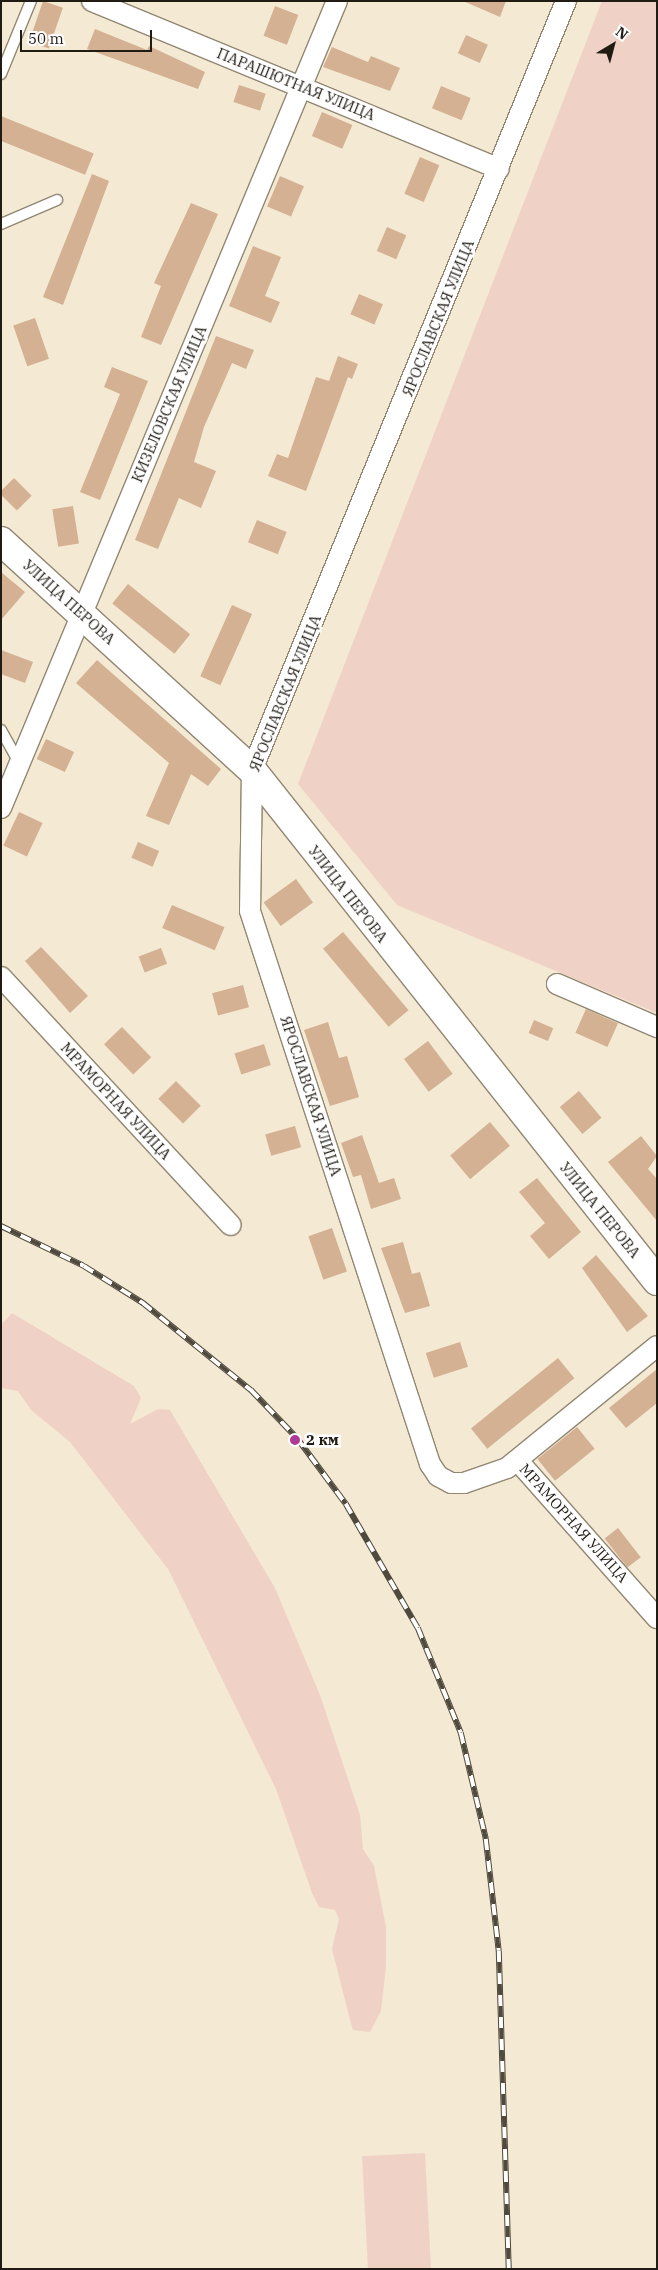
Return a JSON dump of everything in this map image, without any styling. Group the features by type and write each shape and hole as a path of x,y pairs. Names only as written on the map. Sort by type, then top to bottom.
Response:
{"main road":[{"name":"УЛИЦА ПЕРОВА","path":"1,542 81,612 252,770 657,1281"}],"street":[{"name":"ПАРАШЮТНАЯ УЛИЦА","path":"92,1 499,169"},
{"name":"КИЗЕЛОВСКАЯ УЛИЦА","path":"1,808 337,1"},
{"name":"ЯРОСЛАВСКАЯ УЛИЦА","path":"430,1464 250,911 252,770 566,1"},
{"name":"МРАМОРНАЯ УЛИЦА","path":"1,976 231,1226"},
{"path":"557,984 657,1027"},
{"path":"518,1461 657,1346"},
{"name":"МРАМОРНАЯ УЛИЦА","path":"430,1464 445,1481 457,1483 491,1475 518,1461 657,1618"}],"lane":[{"path":"1,74 31,1"},
{"path":"1,224 57,200"},
{"path":"1,730 20,764"}],"shaded area":[{"path":"602,1 657,1 657,1013 397,905 298,784"},
{"path":"12,1313 134,1386 141,1398 130,1424 158,1409 170,1410 275,1588 320,1695 360,1815 363,1849 374,1866 386,1927 386,1966 381,2011 370,2032 353,2030 350,2020 332,1949 339,1919 335,1910 319,1907 312,1893 276,1789 168,1569 70,1442 31,1410 18,1391 1,1388 1,1325"},
{"path":"425,2153 431,2269 368,2269 362,2156"}],"building":[{"path":"43,1 63,8 49,48 29,42"},
{"path":"463,1 506,1 500,17"},
{"path":"275,6 298,15 287,45 264,36"},
{"path":"95,29 147,50 149,46 205,72 198,89 87,49"},
{"path":"466,35 488,45 480,63 458,53"},
{"path":"332,47 368,62 371,56 400,68 390,91 323,67"},
{"path":"239,85 266,94 260,111 233,102"},
{"path":"441,86 471,98 462,120 432,108"},
{"path":"322,112 352,125 342,149 312,136"},
{"path":"1,116 94,153 85,175 1,141"},
{"path":"420,157 439,165 424,202 404,194"},
{"path":"92,174 109,181 63,305 43,297"},
{"path":"280,176 304,186 291,217 267,206"},
{"path":"191,203 218,214 161,345 141,337 161,286 154,283"},
{"path":"387,227 406,235 396,259 377,251"},
{"path":"253,246 281,257 265,296 280,302 271,323 229,306"},
{"path":"359,294 383,304 374,324 350,314"},
{"path":"35,318 49,359 27,366 13,325"},
{"path":"216,336 254,350 246,369 232,363 204,427 194,462 216,471 201,508 179,498 158,549 135,540"},
{"path":"338,356 358,364 352,379 348,377 306,491 268,476 277,454 288,458 316,377 329,381"},
{"path":"112,367 148,381 100,500 80,492 120,394 104,387"},
{"path":"14,478 32,496 17,511 1,495 1,491"},
{"path":"73,506 79,544 58,547 52,509"},
{"path":"257,520 287,532 278,554 248,542"},
{"path":"1,572 25,592 1,620"},
{"path":"128,584 190,634 174,654 112,603"},
{"path":"232,605 252,614 220,685 200,676"},
{"path":"1,650 33,662 25,683 1,674"},
{"path":"97,660 221,769 208,786 191,774 169,825 146,816 169,763 76,683"},
{"path":"46,739 74,752 65,772 37,759"},
{"path":"19,812 43,823 27,857 3,846"},
{"path":"138,842 159,851 153,867 131,858"},
{"path":"296,879 313,902 281,926 264,903"},
{"path":"172,905 224,927 215,950 162,928"},
{"path":"343,932 409,1010 389,1027 323,949"},
{"path":"41,947 88,996 70,1013 25,961"},
{"path":"161,948 167,964 145,972 139,957"},
{"path":"243,985 249,1007 218,1015 212,993"},
{"path":"586,1009 618,1023 607,1047 575,1033"},
{"path":"534,1020 553,1028 548,1041 529,1033"},
{"path":"328,1022 339,1058 347,1056 359,1097 330,1106 304,1030"},
{"path":"122,1027 151,1057 133,1075 104,1044"},
{"path":"428,1041 453,1074 429,1092 404,1059"},
{"path":"264,1044 271,1065 241,1075 235,1054"},
{"path":"176,1081 201,1106 183,1123 158,1099"},
{"path":"579,1091 601,1118 582,1134 560,1107"},
{"path":"490,1122 510,1146 470,1179 450,1155"},
{"path":"295,1126 301,1147 271,1156 265,1135"},
{"path":"362,1135 379,1183 394,1178 401,1199 371,1209 361,1175 353,1177 341,1143"},
{"path":"641,1136 657,1156 648,1169 657,1179 657,1221 608,1162"},
{"path":"537,1178 581,1232 549,1259 530,1236 545,1223 519,1192"},
{"path":"332,1228 347,1271 323,1280 308,1236"},
{"path":"403,1242 412,1274 420,1272 430,1306 405,1313 381,1248"},
{"path":"596,1255 648,1316 627,1332 582,1268"},
{"path":"460,1342 468,1367 434,1378 426,1353"},
{"path":"558,1358 574,1378 487,1449 471,1428"},
{"path":"657,1369 657,1403 626,1428 609,1408"},
{"path":"577,1427 595,1449 555,1481 537,1459"},
{"path":"618,1528 641,1557 627,1568 605,1538"}],"railway":[{"path":"1,1226 84,1266 143,1303 251,1390 297,1438 346,1504 418,1628 461,1733 486,1839 499,1951 509,2269"}],"place":[{"name":"2 км","path":"295,1440"}]}
